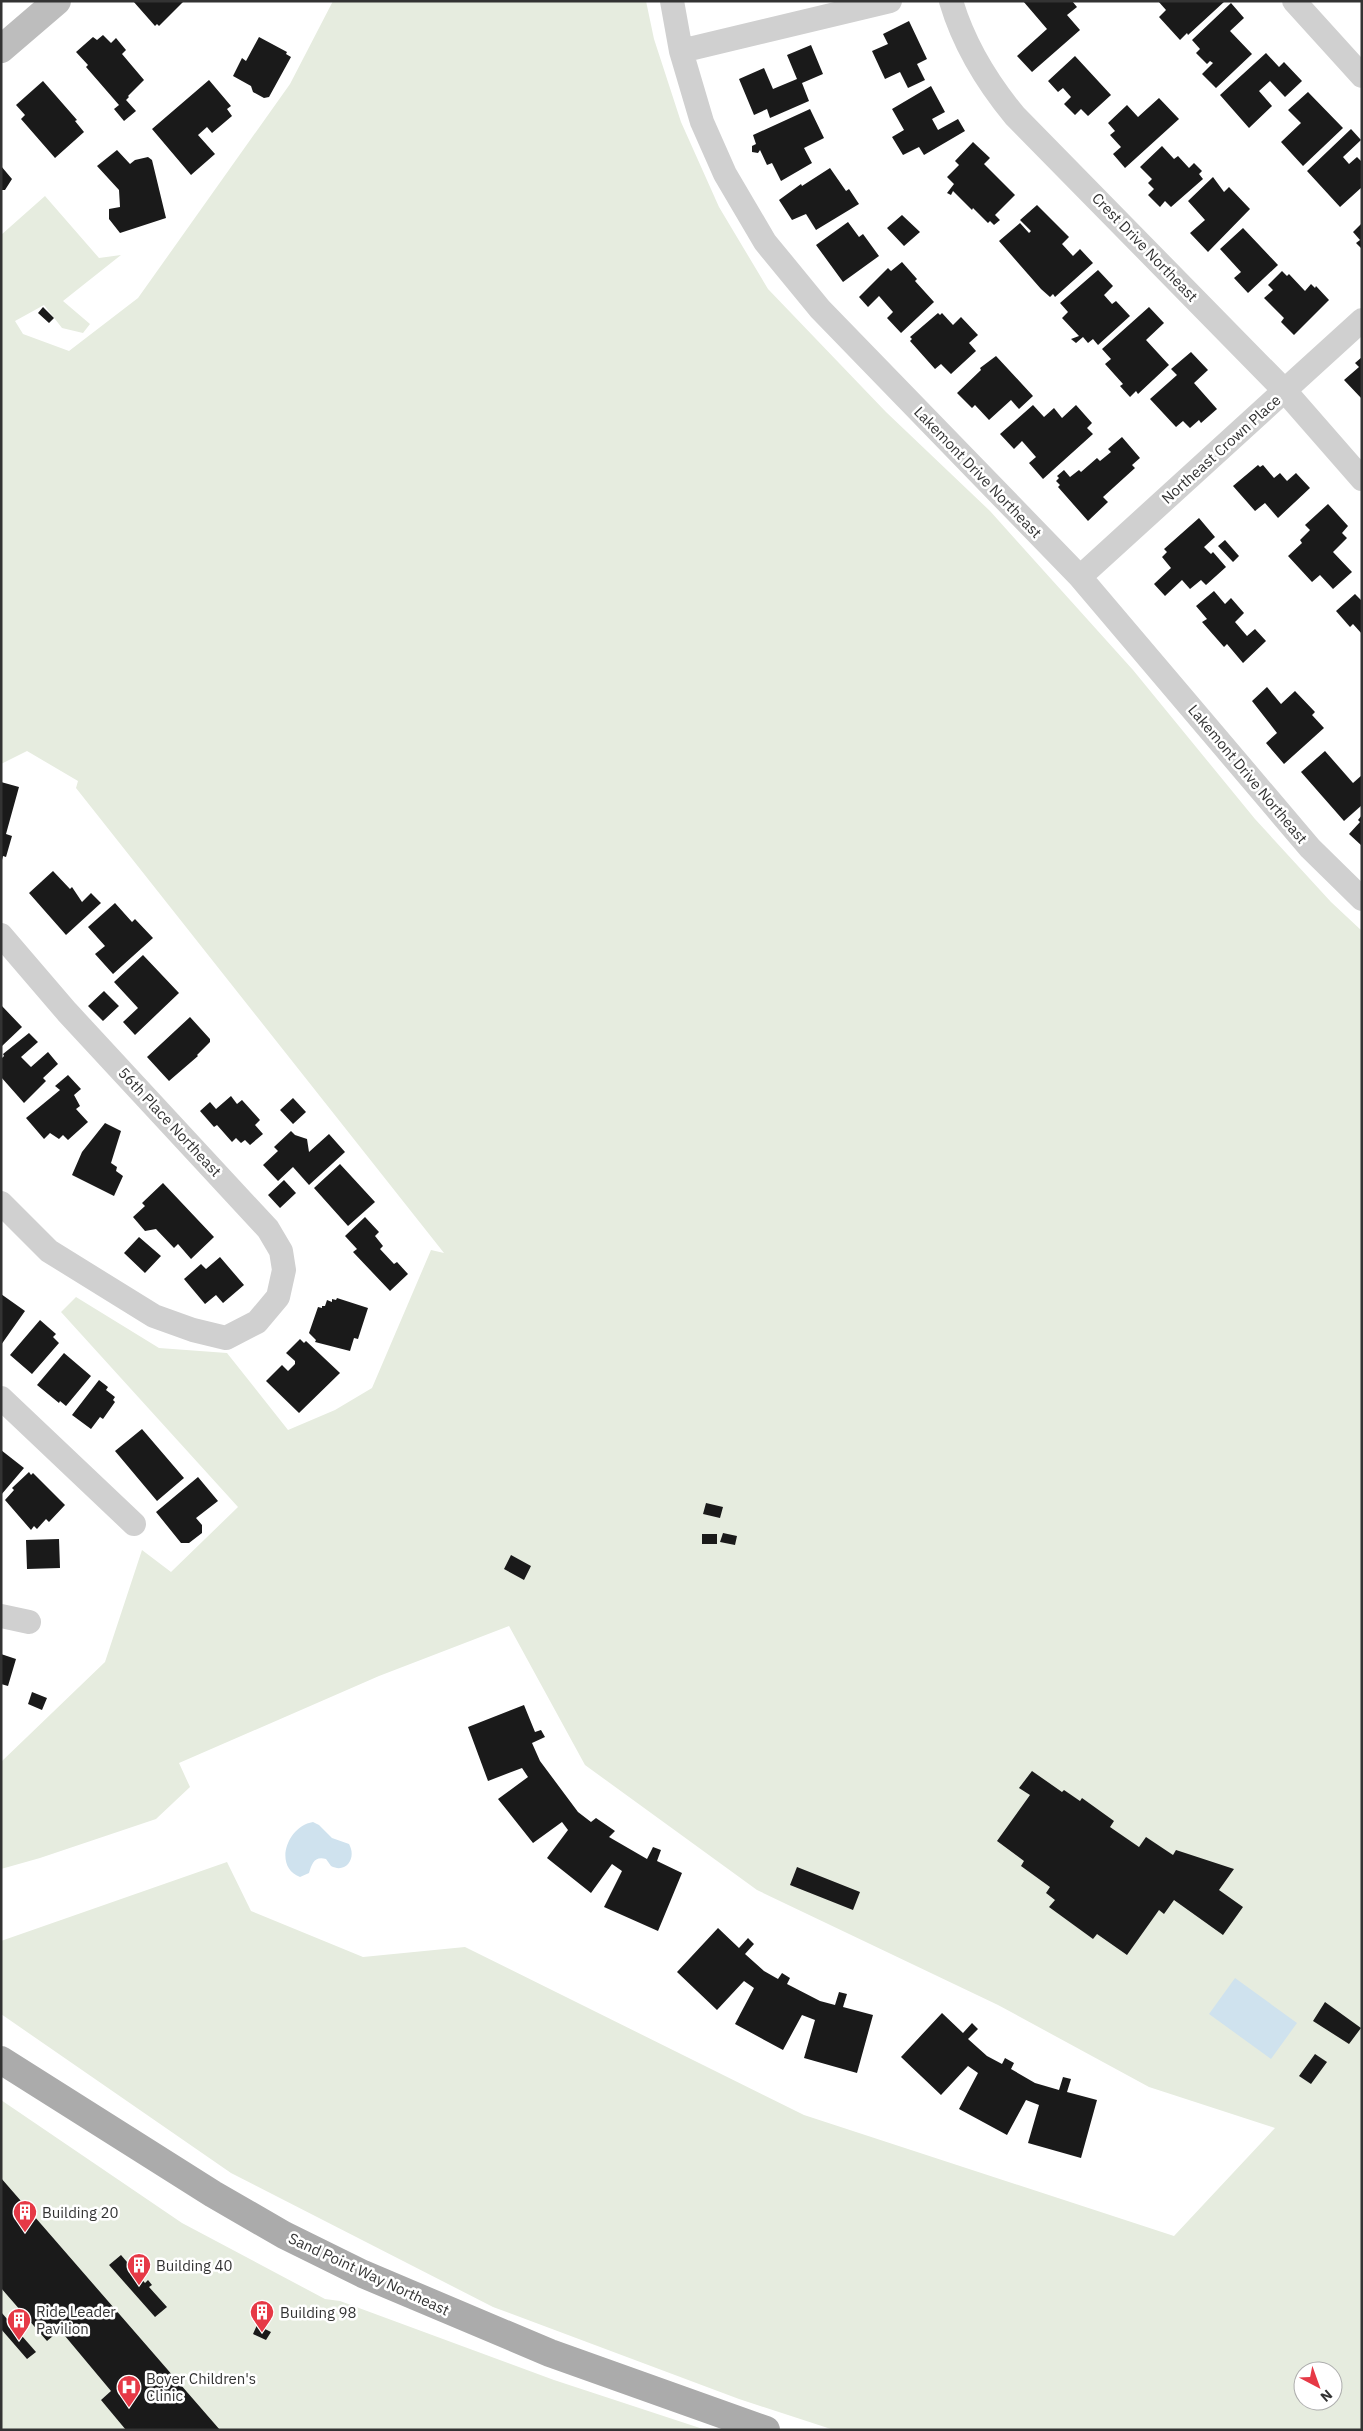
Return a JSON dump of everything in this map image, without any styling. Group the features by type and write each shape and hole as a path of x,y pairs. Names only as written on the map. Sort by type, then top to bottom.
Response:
{"main road":[{"path":"1,49 57,1"},
{"name":"Sand Point Way Northeast","path":"1,2060 213,2194 284,2235 363,2274 550,2353 766,2430"}],"street":[{"name":"Lakemont Drive Northeast","path":"672,1 681,51 702,122 719,161 765,242 820,309 1080,577 1310,848 1362,899"},
{"path":"681,51 890,1"},
{"name":"Crest Drive Northeast","path":"951,1 960,28 979,66 996,92 1016,116 1285,390 1362,479"},
{"path":"1294,1 1362,76"},
{"name":"Northeast Crown Place","path":"1080,577 1362,320"},
{"name":"56th Place Northeast","path":"1,935 68,1012 268,1229 282,1251 284,1270 278,1297 257,1322 226,1338 193,1330 154,1316 49,1251 1,1203"},
{"path":"1,1398 134,1524"},
{"path":"1,1616 29,1622"}],"shaded area":[{"path":"333,1 646,1 654,39 681,122 719,207 768,289 886,412 990,511 1133,670 1255,819 1331,902 1362,931 1362,2430 834,2430 739,2399 493,2307 231,2173 1,2014 1,1941 227,1862 251,1911 363,1957 465,1947 804,2115 1174,2236 1275,2128 1149,2087 998,2005 757,1890 585,1765 509,1626 379,1676 179,1763 190,1787 156,1819 40,1858 1,1869 1,1762 105,1662 142,1550 171,1572 238,1507 61,1312 76,1297 159,1348 227,1353 288,1430 335,1410 372,1388 431,1250 444,1253 76,788 78,781 27,751 1,764 1,235 45,196 99,258 121,255 63,301 90,324 83,333 62,328 44,305 15,321 23,334 69,351 138,298 290,84"},
{"path":"1,2100 182,2223 325,2299 340,2301 554,2380 706,2430 1,2430"}],"water":[{"path":"313,1822 319,1825 332,1838 349,1844 352,1854 351,1859 349,1863 341,1868 331,1866 326,1859 316,1860 309,1873 300,1877 292,1872 287,1865 285,1856 287,1847 296,1831 304,1825"},
{"path":"1235,1978 1297,2023 1271,2059 1209,2014"}],"building":[{"path":"133,1 184,1 159,26 157,24 155,26"},
{"path":"1023,1 1072,1 1077,7 1067,15 1080,30 1032,72 1017,56 1047,29"},
{"path":"1158,1 1225,1 1180,40 1159,17 1166,10"},
{"path":"1231,3 1244,18 1230,31 1252,54 1216,88 1202,74 1213,63 1210,61 1207,64 1196,53 1200,49 1192,40"},
{"path":"909,21 927,59 917,64 925,80 908,88 900,72 885,79 872,51 888,44 883,34"},
{"path":"103,35 111,43 116,38 126,50 122,54 144,80 126,100 136,111 124,121 114,109 119,105 86,67 88,65 76,52 93,37 97,40"},
{"path":"259,37 287,52 286,54 291,57 269,97 264,98 253,92 251,86 233,76 242,58 246,61"},
{"path":"811,45 823,74 802,83 809,101 770,118 767,109 754,115 739,79 764,68 773,89 797,79 787,55"},
{"path":"1266,53 1279,67 1284,62 1302,81 1285,97 1270,81 1259,91 1272,106 1249,128 1220,95"},
{"path":"1075,56 1111,95 1088,116 1081,109 1075,115 1064,104 1071,97 1063,88 1058,92 1048,81"},
{"path":"209,80 231,106 227,109 232,116 212,133 207,127 198,135 215,154 191,175 152,129"},
{"path":"43,81 77,120 75,121 84,132 55,158 21,119 25,115 16,105"},
{"path":"931,86 945,112 932,119 938,130 958,119 965,131 924,155 919,147 903,155 892,137 904,130 892,109"},
{"path":"1308,92 1343,128 1303,166 1281,142 1301,123 1288,110"},
{"path":"1159,98 1179,119 1125,168 1113,154 1121,147 1110,135 1115,131 1108,123 1127,105 1138,117"},
{"path":"810,109 824,138 804,148 812,163 781,181 772,163 767,165 760,150 758,153 752,152 752,146 756,144 753,135"},
{"path":"1351,129 1361,140 1343,157 1349,164 1357,157 1362,162 1362,187 1340,207 1307,171"},
{"path":"973,142 990,158 984,164 1015,195 995,215 1000,220 994,225 990,221 988,223 973,208 972,210 953,191 951,195 947,193 954,184 947,177 959,165 955,161"},
{"path":"1162,146 1174,159 1178,156 1189,168 1194,163 1202,171 1199,174 1203,179 1171,207 1165,201 1160,207 1148,195 1154,189 1148,183 1152,179 1140,167"},
{"path":"117,150 130,164 135,160 148,157 152,160 166,218 120,233 109,219 109,209 120,207 119,190 97,166"},
{"path":"1,166 12,179 5,190 1,190"},
{"path":"830,168 846,191 849,189 859,204 816,230 806,214 792,220 779,200 801,184 802,186"},
{"path":"1213,177 1224,192 1229,187 1250,209 1208,252 1190,233 1205,220 1188,201"},
{"path":"1037,205 1069,237 1062,244 1073,256 1080,249 1093,263 1055,297 1053,294 1050,297 1041,289 999,241 1020,223 1029,233 1031,231 1020,220"},
{"path":"902,215 920,232 904,246 887,228"},
{"path":"848,222 859,237 863,234 879,256 843,282 816,245"},
{"path":"1362,223 1362,249 1356,243 1360,240 1353,232"},
{"path":"1243,228 1278,265 1248,293 1234,278 1241,272 1220,249"},
{"path":"902,262 917,279 915,281 934,302 901,333 887,318 893,312 879,296 868,307 859,297 888,268 891,271"},
{"path":"1098,270 1113,286 1104,295 1112,304 1116,301 1130,316 1098,345 1093,339 1088,343 1083,337 1076,343 1071,339 1079,336 1062,318 1068,312 1060,303"},
{"path":"1282,271 1287,276 1289,274 1305,291 1311,284 1315,288 1316,286 1329,300 1294,335 1281,322 1284,318 1264,298 1273,290 1268,285"},
{"path":"43,307 54,318 49,323 38,313"},
{"path":"1149,307 1164,323 1146,340 1169,365 1138,394 1136,391 1130,397 1120,386 1123,384 1105,364 1111,359 1102,349"},
{"path":"938,313 940,315 942,313 953,325 961,317 978,335 969,343 976,351 951,374 941,364 935,369 910,341 912,339 910,337"},
{"path":"1191,352 1208,370 1194,383 1217,409 1201,423 1199,420 1190,428 1183,421 1176,427 1150,399 1177,375 1171,369"},
{"path":"996,356 1033,396 1019,409 1011,400 989,420 975,405 972,408 957,393 981,370 980,368"},
{"path":"1362,357 1362,399 1344,380 1359,367 1355,363"},
{"path":"1033,405 1044,417 1054,408 1062,418 1076,405 1092,423 1087,428 1093,434 1043,479 1029,463 1036,457 1022,441 1014,449 1000,434"},
{"path":"1122,437 1140,458 1132,465 1135,468 1103,497 1108,502 1088,521 1058,487 1060,485 1056,481 1059,478 1057,476 1064,470 1070,477 1079,470 1081,472 1097,458 1100,461 1111,452 1108,449"},
{"path":"1258,465 1260,467 1263,465 1274,478 1280,473 1287,481 1296,473 1310,488 1278,518 1265,503 1255,511 1233,486"},
{"path":"1328,504 1348,526 1342,533 1347,538 1333,552 1352,572 1333,589 1320,575 1312,582 1288,556 1302,543 1300,540 1310,530 1305,525"},
{"path":"1199,518 1215,537 1204,547 1211,554 1213,552 1226,567 1206,585 1201,580 1190,589 1182,580 1165,596 1154,584 1171,568 1162,557 1167,552 1164,549"},
{"path":"1225,540 1239,556 1233,562 1218,546"},
{"path":"1214,591 1225,604 1231,598 1244,613 1235,622 1247,636 1255,629 1266,641 1243,663 1227,644 1224,647 1202,622 1207,619 1196,606"},
{"path":"1355,594 1362,601 1362,634 1353,624 1350,627 1336,611"},
{"path":"1267,687 1281,704 1295,691 1315,712 1312,715 1324,728 1284,764 1266,743 1277,733 1252,701"},
{"path":"1325,751 1353,783 1362,775 1362,805 1344,821 1301,772"},
{"path":"1,782 19,787 6,834 12,836 6,857 3,856 2,860"},
{"path":"1362,815 1362,846 1349,834 1360,822 1358,820"},
{"path":"53,871 70,889 72,887 82,902 91,893 101,903 66,935 29,893"},
{"path":"115,903 132,922 135,919 153,938 113,974 95,954 105,946 88,927"},
{"path":"143,955 179,993 135,1035 123,1022 138,1008 114,982"},
{"path":"104,991 119,1006 103,1021 88,1006"},
{"path":"1,1005 22,1027 1,1047"},
{"path":"190,1017 210,1039 210,1042 198,1056 169,1081 147,1057"},
{"path":"29,1033 38,1042 21,1057 31,1067 48,1052 58,1064 43,1078 46,1081 24,1103 1,1077 1,1059 4,1056 3,1054"},
{"path":"68,1075 81,1089 74,1095 80,1106 76,1109 88,1122 68,1140 63,1135 59,1139 50,1133 44,1139 26,1118 60,1090 55,1086"},
{"path":"231,1096 237,1104 242,1100 260,1120 255,1125 263,1134 250,1145 245,1140 241,1143 236,1138 232,1142 217,1125 214,1127 200,1111 210,1102 216,1109"},
{"path":"293,1098 306,1112 293,1124 280,1110"},
{"path":"105,1123 121,1131 111,1163 117,1167 116,1171 123,1176 114,1196 72,1175 82,1152"},
{"path":"291,1131 295,1135 307,1139 309,1152 329,1134 345,1152 309,1185 293,1167 278,1181 263,1165 278,1151 274,1147"},
{"path":"340,1164 375,1202 348,1226 314,1188"},
{"path":"284,1180 296,1193 280,1208 268,1195"},
{"path":"163,1183 214,1237 191,1259 178,1244 174,1248 156,1229 145,1231 133,1217 145,1206 142,1203"},
{"path":"365,1217 379,1232 375,1236 383,1246 380,1249 394,1264 397,1262 408,1274 390,1291 353,1252 357,1249 345,1236"},
{"path":"139,1237 161,1256 145,1273 124,1253"},
{"path":"220,1257 244,1285 223,1303 216,1295 205,1304 184,1279 201,1264 206,1269"},
{"path":"1,1294 25,1311 1,1345"},
{"path":"337,1298 368,1308 358,1339 354,1338 350,1351 315,1342 316,1340 309,1333 318,1307 322,1308 327,1300 332,1302 332,1299 336,1300"},
{"path":"40,1320 56,1334 53,1337 59,1343 32,1374 10,1355"},
{"path":"300,1339 304,1343 306,1341 340,1373 299,1413 266,1381 282,1365 288,1371 295,1364 295,1361 286,1353"},
{"path":"64,1353 91,1376 66,1406 60,1401 59,1403 37,1385"},
{"path":"99,1380 108,1387 106,1390 115,1397 113,1400 115,1402 103,1419 100,1417 91,1429 72,1415"},
{"path":"142,1429 184,1478 157,1501 115,1451"},
{"path":"1,1450 24,1468 1,1495"},
{"path":"29,1472 31,1475 33,1473 65,1505 49,1522 46,1519 37,1529 34,1526 31,1530 5,1500 14,1490 12,1488"},
{"path":"198,1477 218,1501 196,1518 202,1525 202,1533 189,1543 181,1543 156,1512"},
{"path":"706,1503 723,1507 720,1518 703,1514"},
{"path":"723,1533 737,1536 735,1545 720,1542"},
{"path":"702,1534 717,1534 717,1544 702,1544"},
{"path":"59,1539 60,1568 27,1569 26,1540"},
{"path":"511,1555 531,1566 524,1580 504,1569"},
{"path":"1,1654 16,1659 8,1686 1,1684"},
{"path":"32,1692 47,1698 42,1710 28,1704"},
{"path":"524,1705 535,1732 541,1730 545,1737 532,1743 540,1761 578,1812 591,1822 596,1818 615,1831 609,1837 647,1859 653,1847 661,1850 657,1861 682,1873 658,1931 604,1907 622,1871 612,1864 591,1893 547,1858 568,1830 562,1822 533,1843 498,1799 528,1777 522,1768 488,1781 468,1727"},
{"path":"1032,1771 1062,1792 1064,1790 1080,1801 1082,1798 1114,1821 1110,1827 1139,1847 1146,1837 1173,1855 1176,1850 1234,1869 1219,1890 1243,1907 1223,1935 1174,1900 1164,1914 1159,1910 1127,1955 1097,1934 1093,1939 1049,1907 1055,1900 1046,1893 1050,1887 1021,1866 1024,1861 997,1841 1030,1795 1019,1788"},
{"path":"797,1867 860,1892 853,1910 790,1885"},
{"path":"718,1928 739,1948 748,1938 754,1944 745,1954 764,1971 778,1979 782,1973 790,1978 787,1984 820,2001 835,2005 839,1992 847,1994 843,2007 873,2015 857,2073 804,2058 815,2020 802,2015 783,2050 735,2024 754,1988 744,1981 717,2010 677,1972"},
{"path":"1325,2002 1361,2028 1349,2044 1313,2021"},
{"path":"942,2013 963,2033 972,2023 978,2029 968,2039 987,2056 1002,2064 1005,2058 1014,2063 1011,2069 1035,2083 1059,2090 1063,2077 1071,2079 1067,2092 1097,2100 1081,2158 1028,2143 1039,2105 1026,2100 1007,2135 959,2109 978,2073 968,2066 941,2095 901,2057"},
{"path":"1315,2054 1327,2062 1311,2084 1299,2076"},
{"name":"Building 20","path":"1,2178 220,2430 126,2430 101,2400 111,2391 60,2330 47,2341 1,2288"},
{"name":"Building 40","path":"121,2255 145,2283 148,2280 152,2285 149,2287 167,2307 155,2317 109,2265"},
{"name":"Ride Leader Pavilion","path":"1,2312 36,2352 27,2359 1,2329"},
{"name":"Building 98","path":"257,2325 271,2332 266,2340 253,2334"}],"place":[{"name":"Building 20","path":"25,2233"},
{"name":"Building 40","path":"139,2286"},
{"name":"Building 98","path":"262,2333"},
{"name":"Ride Leader Pavilion","path":"19,2341"},
{"name":"Boyer Children's Clinic","path":"129,2408"}]}
